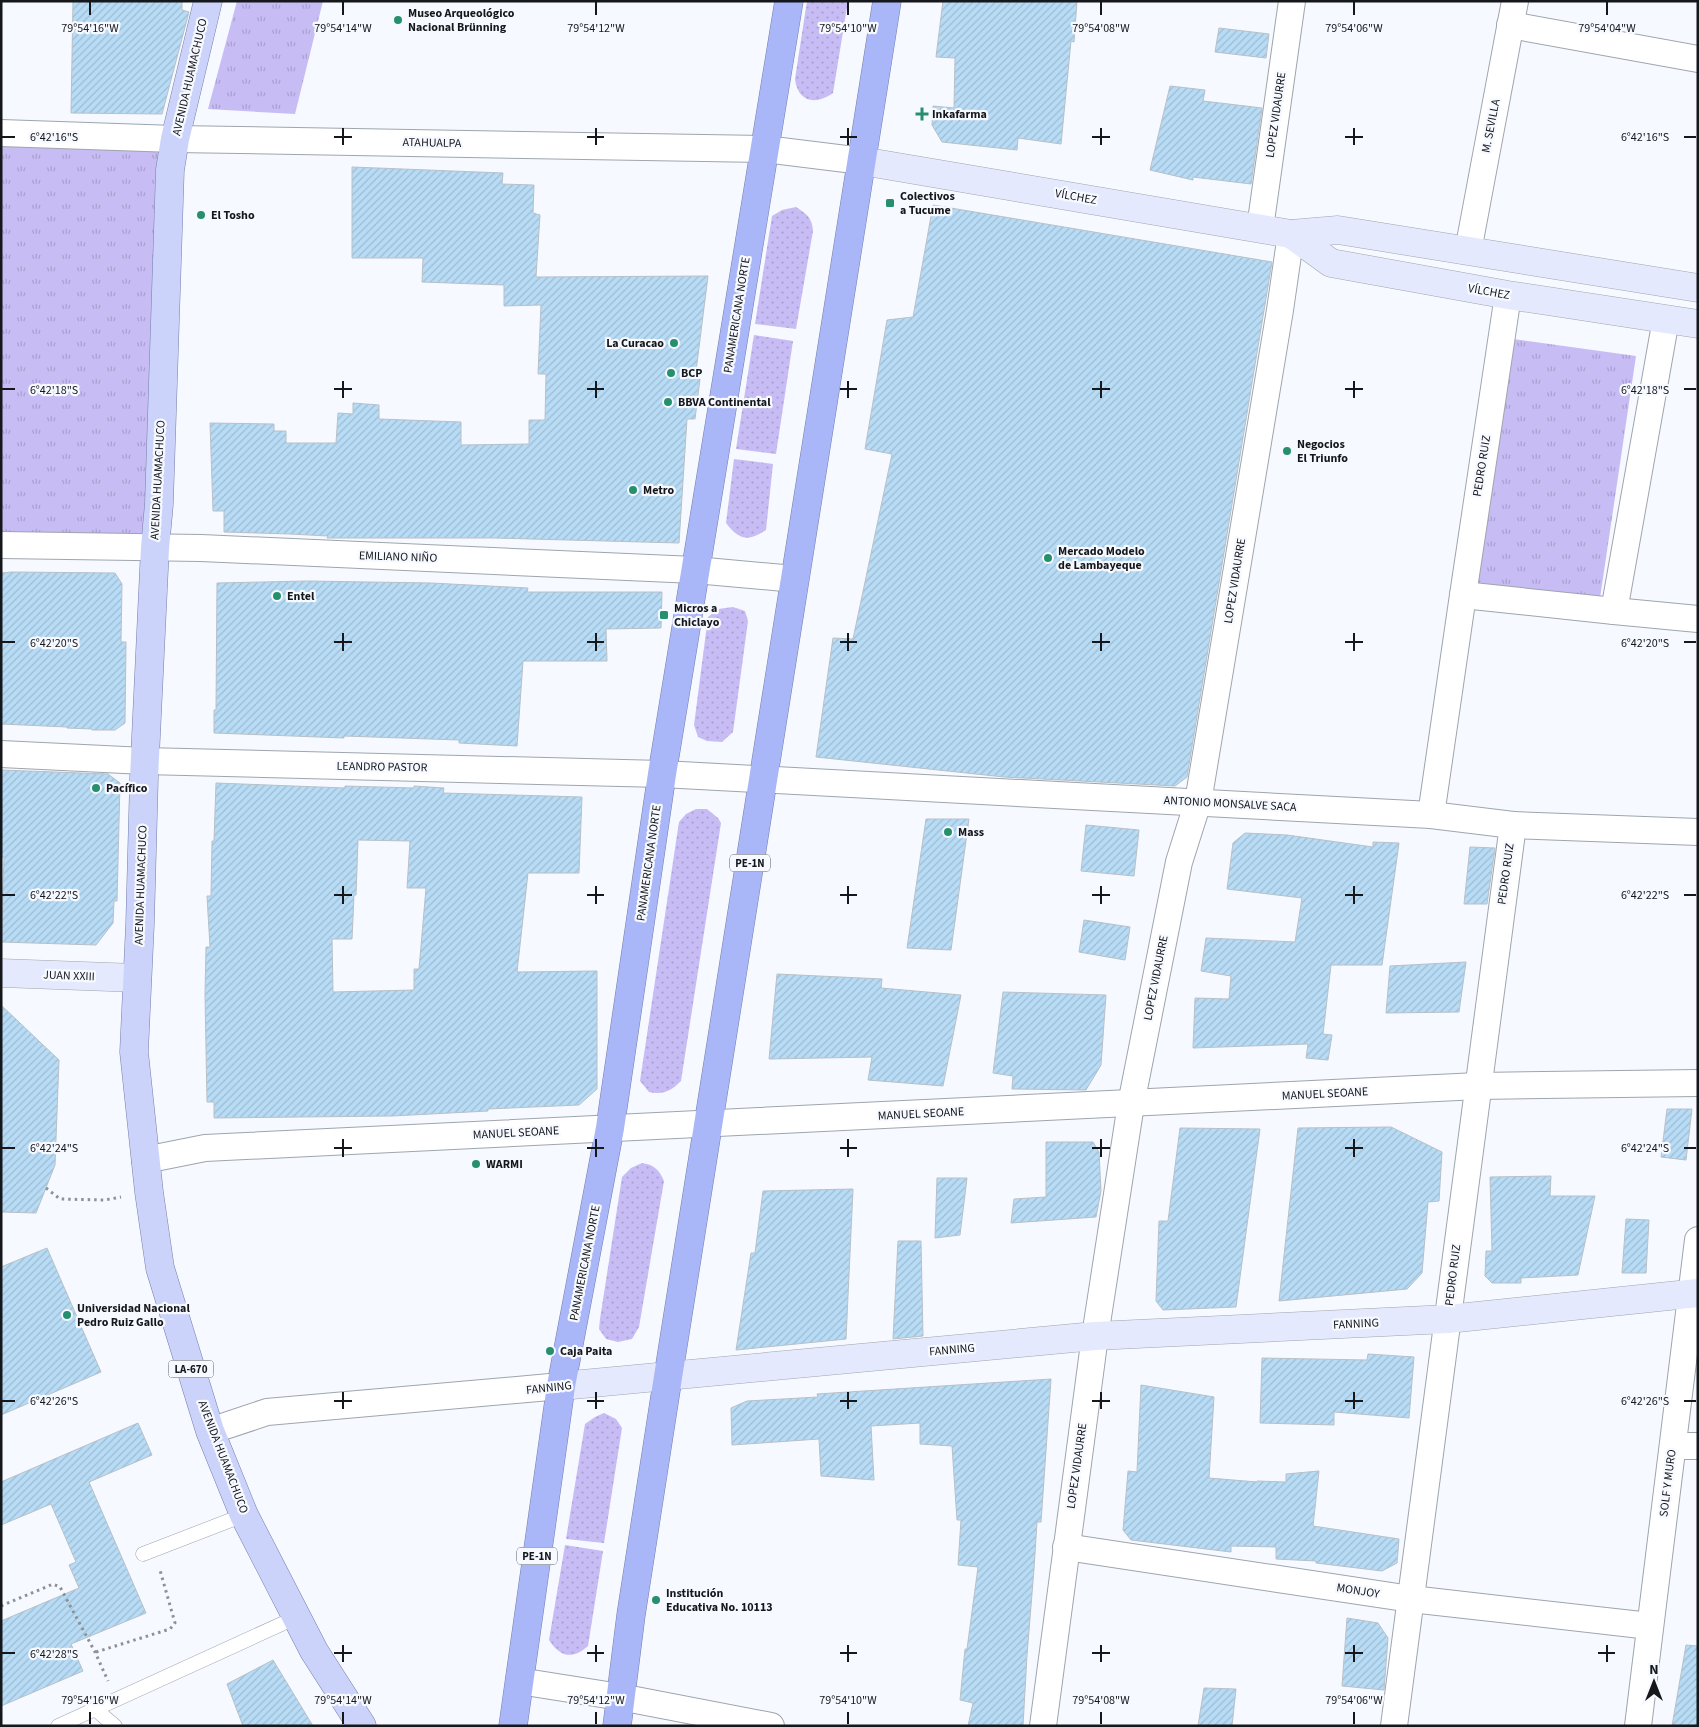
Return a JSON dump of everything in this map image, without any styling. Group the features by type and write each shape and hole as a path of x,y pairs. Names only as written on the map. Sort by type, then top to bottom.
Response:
{"highway":[{"name":"PANAMERICANA NORTE","path":"513,1726 561,1386 610,1128 662,774 789,1"},
{"name":"PE-1N","path":"617,1726 631,1615 668,1377 887,1"}],"main road":[{"name":"AVENIDA HUAMACHUCO","path":"208,1 170,170 159,504 154,548 134,1052 145,1160 160,1268 210,1431 244,1515 296,1617 314,1651 362,1726"}],"street":[{"name":"LOPEZ VIDAURRE","path":"1260,228 1292,1"},
{"path":"1512,13 1698,59"},
{"name":"M. SEVILLA","path":"1468,250 1512,13"},
{"name":"ATAHUALPA","path":"1,133 176,139 765,149 862,161"},
{"name":"VÍLCHEZ","path":"862,161 1290,234 1338,230 1698,288"},
{"name":"VÍLCHEZ","path":"1290,234 1332,263 1508,295 1698,324"},
{"name":"LOPEZ VIDAURRE","path":"1043,1726 1095,1336 1131,1104 1179,862 1198,802 1280,310 1290,234"},
{"name":"PEDRO RUIZ","path":"1431,815 1462,595 1508,295"},
{"path":"1614,611 1666,319"},
{"name":"EMILIANO NIÑO","path":"1,545 201,548 696,570 795,579"},
{"path":"1462,595 1698,619"},
{"name":"LEANDRO PASTOR","path":"1,754 145,761 662,774 763,779"},
{"name":"ANTONIO MONSALVE SACA","path":"763,779 1431,815 1513,825 1698,832"},
{"name":"PEDRO RUIZ","path":"1394,1726 1513,825"},
{"name":"JUAN XXIII","path":"1,973 137,978"},
{"name":"MANUEL SEOANE","path":"145,1160 205,1148 708,1123 1478,1086 1698,1083"},
{"name":"SOLF Y MURO","path":"1638,1726 1650,1626 1685,1446 1698,1240"},
{"name":"FANNING","path":"210,1431 267,1412 668,1377 1095,1336 1448,1319 1695,1294"},
{"name":"MONJOY","path":"1066,1548 1411,1599 1650,1626"},
{"path":"519,1681 620,1697 771,1726"}],"lane":[{"path":"149,1552 244,1515"},
{"path":"58,1726 296,1617"},
{"path":"95,1708 115,1726"}],"path":[{"path":"46,1188 60,1199 105,1200"},
{"path":"95,1652 170,1629 175,1624 149,1552"},
{"path":"1,1606 53,1584 60,1588 95,1652 115,1700"}],"green space":[{"path":"237,1 323,1 295,114 208,109"},
{"path":"807,1 848,1 833,93 827,97 814,100 809,100 800,93 795,79"},
{"path":"1,133 175,139 155,548 1,545"},
{"path":"796,207 808,217 813,231 796,329 755,324 772,216 782,210"},
{"path":"754,335 793,341 776,454 736,449"},
{"path":"1506,338 1636,356 1600,598 1467,585"},
{"path":"734,459 773,464 766,530 749,538 735,533 726,523"},
{"path":"733,607 745,611 748,621 733,732 722,742 707,741 698,737 694,725 708,617 718,609"},
{"path":"696,809 707,809 721,823 681,1081 666,1091 654,1093 649,1092 640,1081 679,822 686,814"},
{"path":"642,1163 656,1169 664,1181 639,1327 632,1339 618,1342 606,1339 599,1329 600,1319 622,1177 631,1168"},
{"path":"604,1413 616,1419 622,1428 604,1543 566,1539 585,1424"},
{"path":"565,1545 603,1551 588,1646 572,1655 567,1655 557,1650 549,1640"}],"building":[{"path":"73,1 182,1 182,10 189,12 162,114 71,113"},
{"path":"943,1 1077,1 1074,42 1071,41 1061,144 1018,138 1017,150 942,142 932,125 933,106 954,108 955,58 936,57"},
{"path":"1219,28 1269,34 1266,58 1215,52"},
{"path":"1170,86 1205,90 1203,101 1262,108 1251,184 1193,177 1193,180 1150,170"},
{"path":"352,167 503,173 502,184 534,185 533,213 540,215 536,277 708,276 695,379 700,379 695,419 687,419 679,543 494,538 327,538 328,536 224,532 224,511 213,511 210,423 274,424 274,431 286,431 286,443 336,443 338,413 353,414 353,403 379,405 379,419 461,422 461,445 529,444 529,420 545,420 546,374 538,374 541,305 504,306 504,285 422,282 423,258 352,258"},
{"name":"Mercado Modelo de Lambayeque","path":"933,205 1272,262 1187,777 1175,786 1004,777 816,757 833,638 853,639 892,454 865,449 887,320 913,317"},
{"path":"1,573 115,573 122,584 121,642 126,642 125,723 115,730 1,724"},
{"path":"307,581 431,583 528,588 527,592 662,592 661,628 606,629 607,661 523,661 517,746 459,743 459,740 214,733 214,710 216,710 217,583"},
{"path":"1,770 108,774 120,783 117,901 114,901 113,923 96,945 1,942 4,857 1,857"},
{"path":"216,783 345,788 345,786 414,788 414,786 444,788 443,793 582,797 579,873 528,873 517,972 597,971 597,1089 579,1105 392,1116 214,1118 214,1102 207,1102 205,995 206,947 210,947 207,896 211,896 212,841 214,841","holes":["358,840 410,841 407,888 426,888 419,969 414,969 414,990 333,992 332,939 352,939"]},
{"path":"926,819 969,819 951,950 907,948"},
{"path":"1086,825 1139,830 1134,876 1081,871"},
{"path":"1245,833 1287,835 1373,847 1373,842 1399,843 1382,965 1331,965 1323,1034 1332,1035 1328,1060 1306,1058 1308,1044 1193,1048 1195,998 1229,999 1231,976 1201,971 1206,938 1295,942 1302,898 1227,889 1233,843"},
{"path":"1470,847 1495,848 1487,904 1464,904"},
{"path":"1084,920 1130,927 1125,960 1079,952"},
{"path":"1466,962 1459,1012 1386,1013 1390,966"},
{"path":"777,974 882,979 881,988 961,995 943,1086 868,1080 872,1057 769,1059"},
{"path":"1003,992 1106,995 1101,1065 1086,1090 1012,1089 1013,1076 993,1073"},
{"path":"1,1005 59,1060 55,1165 36,1213 1,1212"},
{"path":"1667,1109 1692,1109 1686,1160 1661,1157"},
{"path":"1391,1127 1442,1152 1439,1201 1428,1202 1422,1273 1407,1289 1279,1301 1298,1128"},
{"path":"1180,1128 1260,1129 1236,1307 1163,1310 1156,1301 1159,1221 1168,1221"},
{"path":"1046,1142 1093,1142 1099,1152 1101,1191 1096,1217 1011,1223 1014,1199 1046,1197"},
{"path":"1551,1176 1550,1196 1595,1196 1578,1275 1521,1278 1521,1283 1492,1283 1485,1276 1486,1251 1492,1251 1490,1177"},
{"path":"937,1178 967,1178 960,1235 935,1238"},
{"path":"853,1189 846,1339 736,1350 751,1253 755,1253 763,1191"},
{"path":"1626,1219 1649,1220 1646,1273 1622,1273"},
{"path":"898,1241 921,1241 923,1336 893,1339"},
{"path":"47,1248 101,1372 1,1415 1,1267"},
{"path":"1368,1354 1414,1357 1409,1418 1334,1412 1334,1425 1260,1423 1262,1358 1367,1360"},
{"path":"1051,1379 1041,1522 1037,1522 1023,1726 968,1726 973,1703 960,1700 965,1649 967,1649 978,1567 958,1565 961,1520 957,1520 952,1446 920,1444 920,1423 871,1426 874,1480 821,1476 819,1439 732,1445 731,1408 747,1401 818,1397 817,1394"},
{"path":"1141,1385 1214,1397 1209,1478 1257,1482 1286,1482 1286,1474 1319,1471 1313,1526 1399,1539 1397,1563 1382,1571 1316,1563 1316,1561 1276,1559 1276,1547 1231,1546 1231,1552 1131,1540 1123,1530 1128,1471 1137,1472"},
{"path":"138,1423 152,1455 89,1482 146,1613 71,1644 83,1671 1,1706 1,1621 79,1588 69,1565 76,1562 51,1504 1,1525 1,1482"},
{"path":"1347,1618 1378,1623 1388,1638 1384,1690 1342,1686"},
{"path":"1686,1645 1698,1646 1698,1726 1672,1726"},
{"path":"273,1660 313,1726 243,1726 227,1684"},
{"path":"1204,1688 1236,1689 1232,1726 1198,1726"}],"place":[{"name":"Museo Arqueológico Nacional Brünning","path":"398,20"},
{"name":"Inkafarma","path":"922,114"},
{"name":"Colectivos a Tucume","path":"890,203"},
{"name":"El Tosho","path":"201,215"},
{"name":"La Curacao","path":"674,343"},
{"name":"BCP","path":"671,373"},
{"name":"BBVA Continental","path":"668,402"},
{"name":"Negocios El Triunfo","path":"1287,451"},
{"name":"Metro","path":"633,490"},
{"name":"Mercado Modelo de Lambayeque","path":"1048,558"},
{"name":"Entel","path":"277,596"},
{"name":"Micros a Chiclayo","path":"664,615"},
{"name":"Pacífico","path":"96,788"},
{"name":"Mass","path":"948,832"},
{"name":"WARMI","path":"476,1164"},
{"name":"Universidad Nacional Pedro Ruiz Gallo","path":"67,1315"},
{"name":"Caja Paita","path":"550,1351"},
{"name":"Institución Educativa No. 10113","path":"656,1600"}]}
